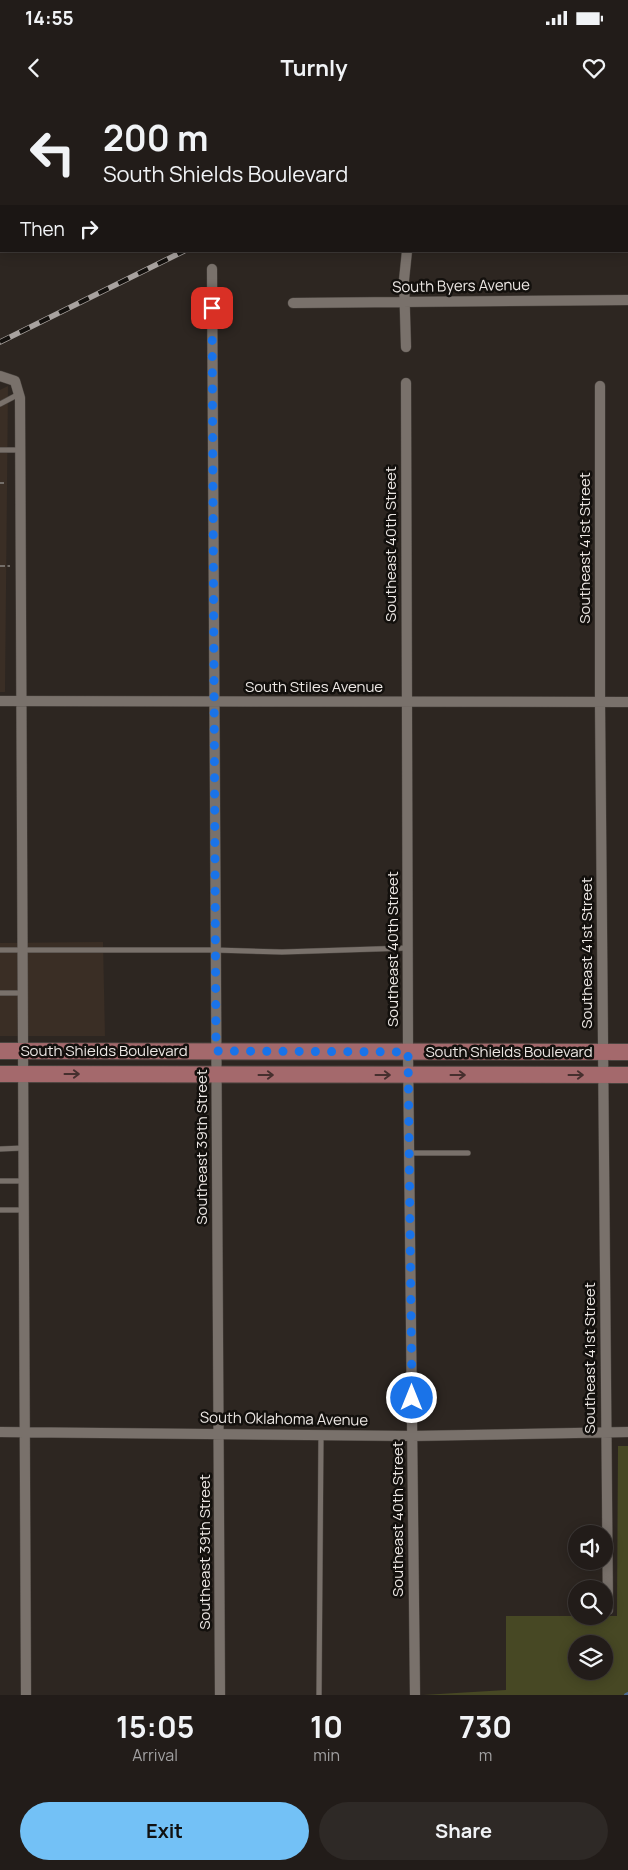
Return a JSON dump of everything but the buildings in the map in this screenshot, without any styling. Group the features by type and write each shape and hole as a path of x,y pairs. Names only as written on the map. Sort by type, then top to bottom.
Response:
{"main road":[{"name":"South Shields Boulevard","path":"0,1051 628,1052"},
{"name":"South Shields Boulevard","path":"0,1074 628,1075"}],"street":[{"path":"406,347 404,280 408,252"},
{"name":"Southeast 39th Street","path":"212,269 220,1695"},
{"name":"South Byers Avenue","path":"294,303 628,300"},
{"path":"3,377 15,381 20,394 26,1695"},
{"name":"Southeast 40th Street","path":"406,383 408,1052 415,1695"},
{"name":"Southeast 41st Street","path":"600,386 600,702 607,1580"},
{"name":"South Stiles Avenue","path":"0,701 628,702"},
{"name":"South Oklahoma Avenue","path":"0,1432 412,1436 628,1432"}],"lane":[{"path":"0,404 20,394"},
{"path":"0,450 20,450"},
{"path":"0,950 216,950 282,952 408,948"},
{"path":"0,993 22,992"},
{"path":"0,1149 24,1148"},
{"path":"410,1153 468,1153"},
{"path":"0,1181 24,1181"},
{"path":"0,1210 24,1210"},
{"path":"320,1695 321,1435"}],"path":[{"path":"0,484 4,483"},
{"path":"0,566 11,566"}],"shaded area":[{"path":"8,386 5,692 0,692 0,390"},
{"path":"103,942 105,1036 0,1036 0,943"}],"green space":[{"path":"618,1446 628,1446 628,1695 423,1695 506,1690 506,1616 568,1616 568,1625 613,1625 613,1616 617,1616"}],"railway":[{"path":"0,342 182,252"}],"route":[{"path":"212,308 216,1051 408,1052 412,1398"}]}
